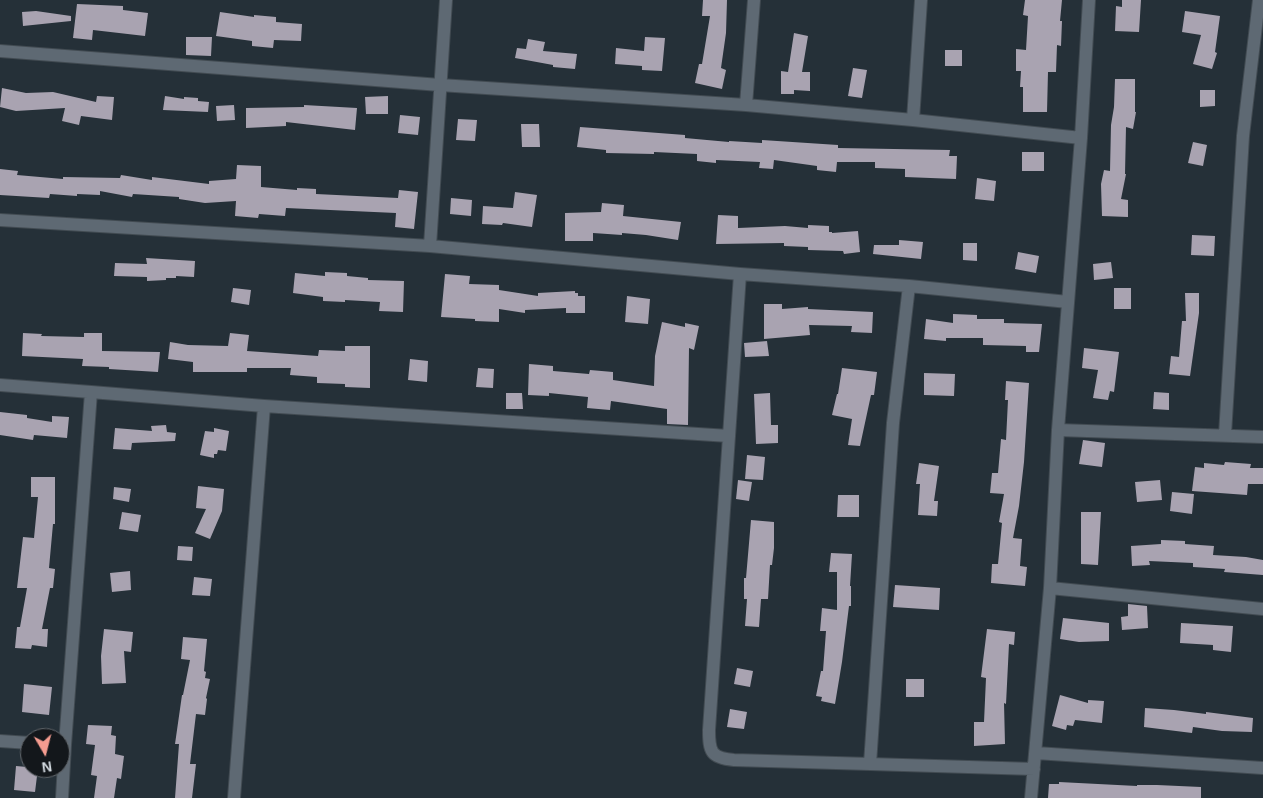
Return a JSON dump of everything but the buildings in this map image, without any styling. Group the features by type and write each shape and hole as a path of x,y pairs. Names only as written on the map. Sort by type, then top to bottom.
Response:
{"street":[{"path":"430,246 446,0"},
{"path":"746,105 754,0"},
{"path":"913,120 921,0"},
{"path":"1031,798 1050,588 1058,430 1082,138 1089,0"},
{"path":"1225,435 1243,136 1259,0"},
{"path":"0,52 440,85 746,105 1082,138"},
{"path":"0,220 430,246 740,274 909,286 1068,302"},
{"path":"740,274 709,730 709,742 712,752 719,758 734,760 1034,768"},
{"path":"870,764 893,423 909,286"},
{"path":"0,385 264,406 729,436"},
{"path":"63,728 92,392"},
{"path":"234,798 264,406"},
{"path":"1058,430 1263,437"},
{"path":"1050,588 1263,609"},
{"path":"0,741 20,742"},
{"path":"1036,753 1263,768"},
{"path":"62,778 62,798"}]}
